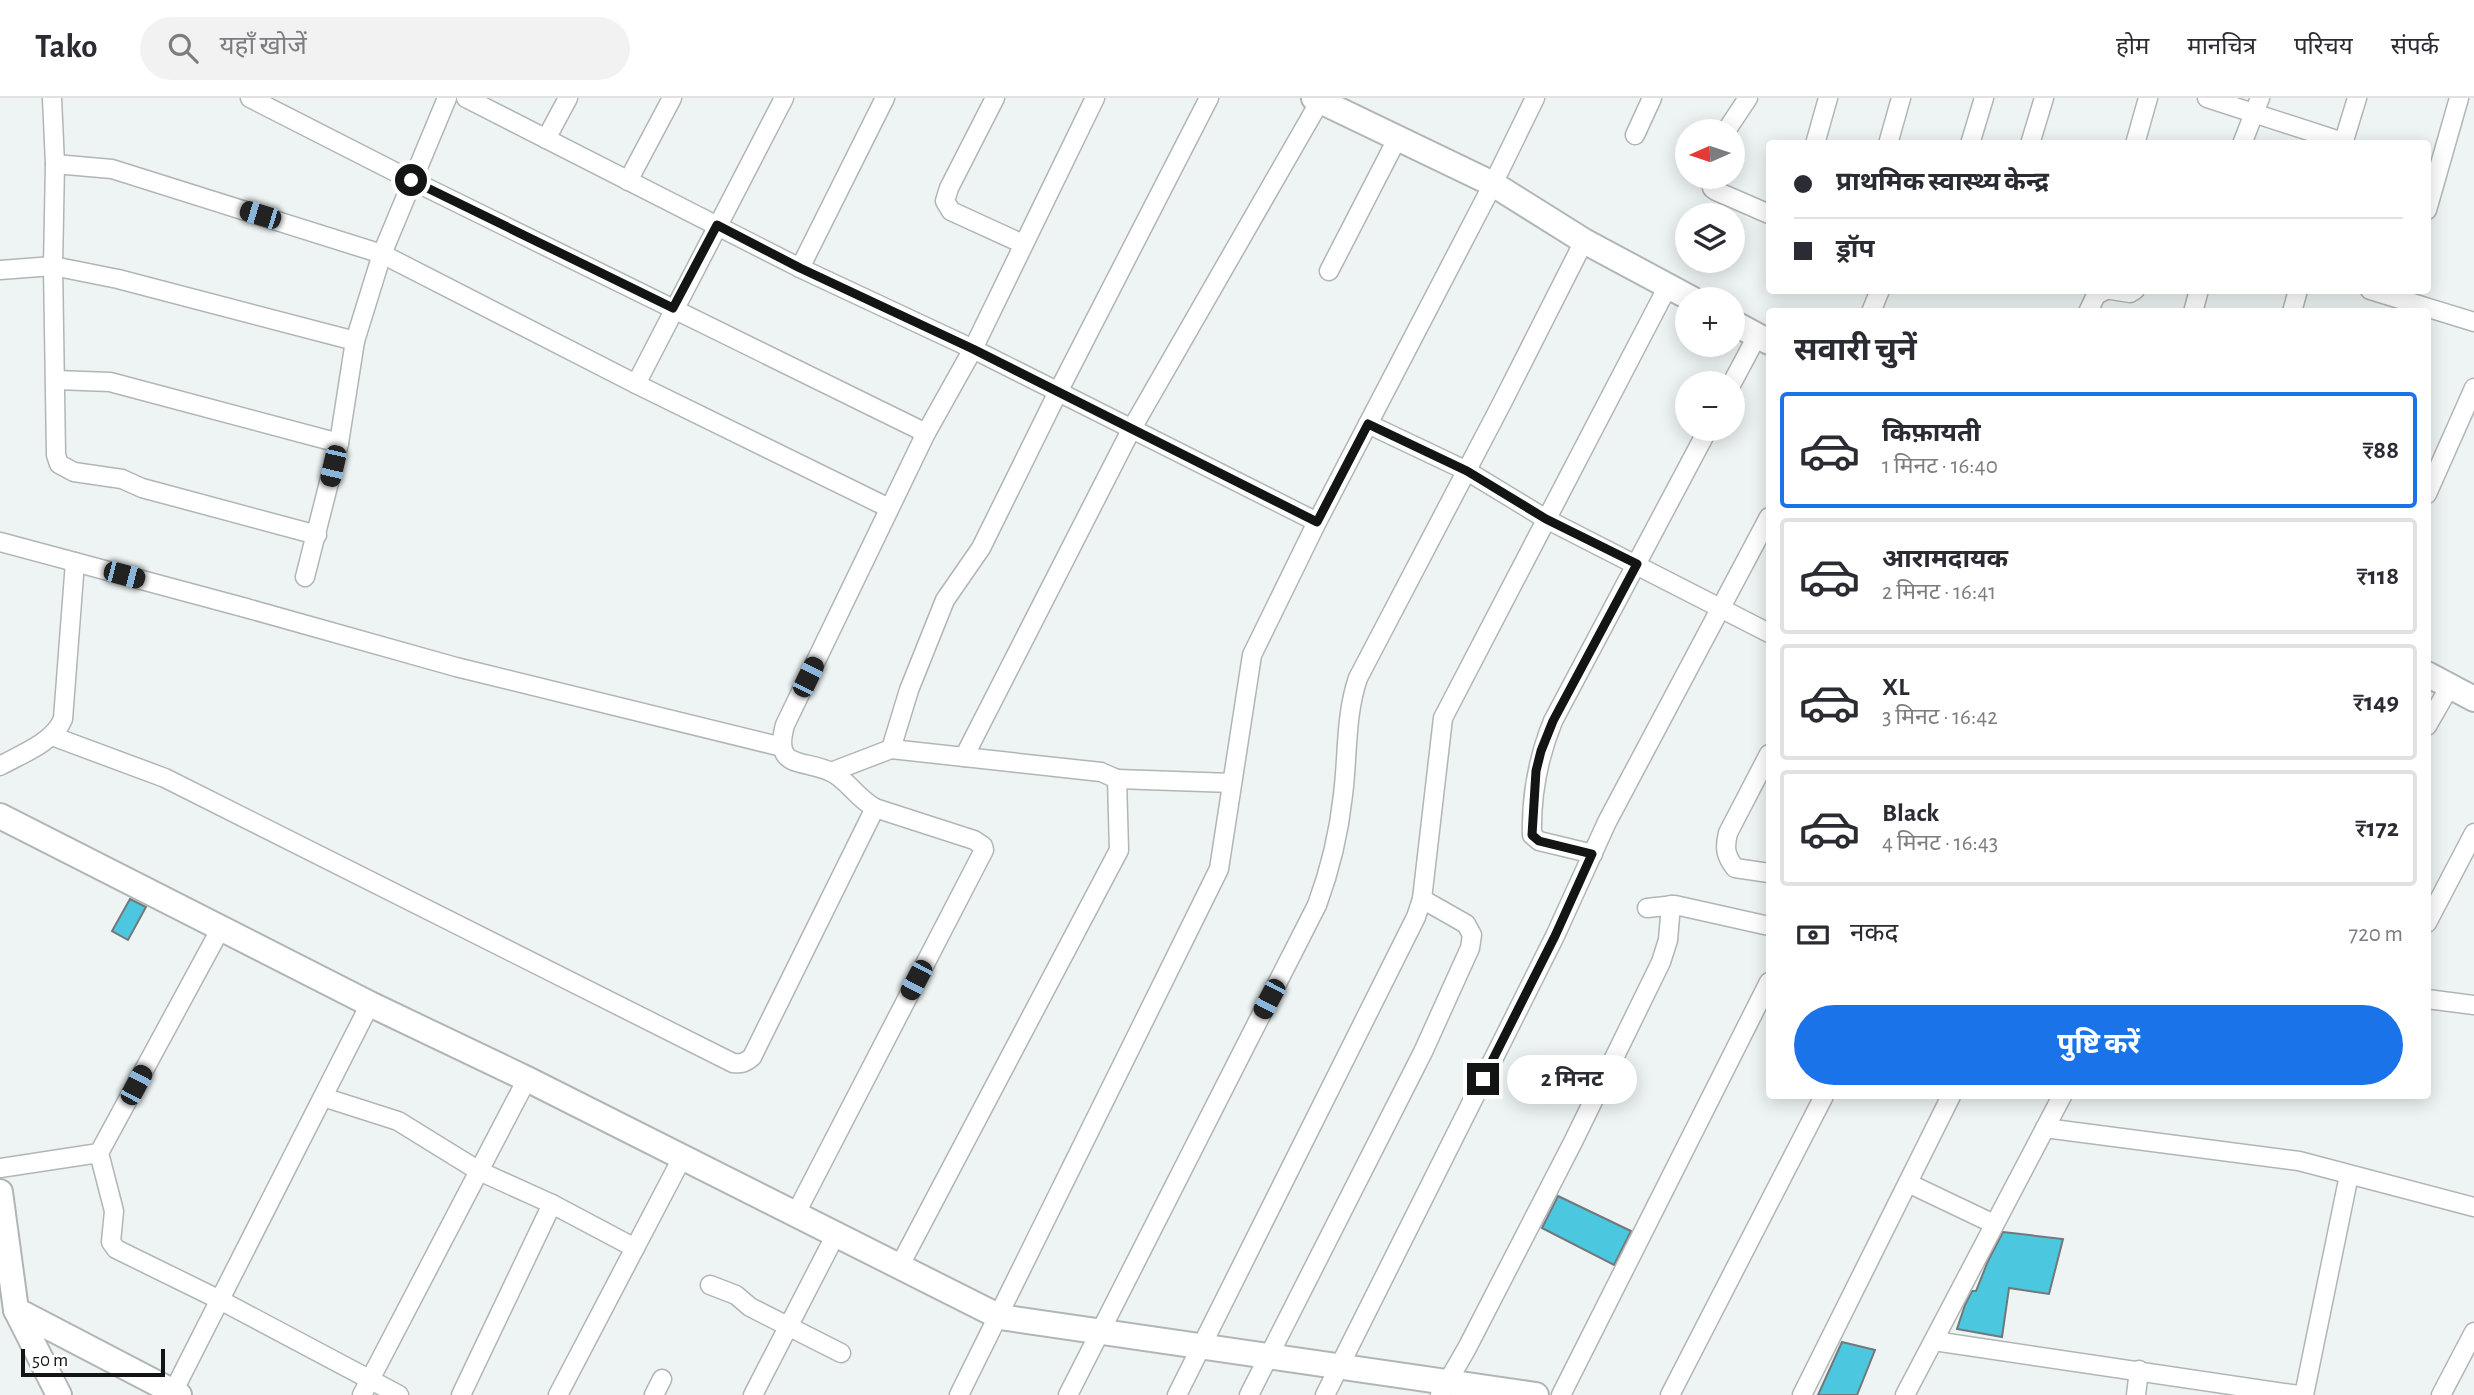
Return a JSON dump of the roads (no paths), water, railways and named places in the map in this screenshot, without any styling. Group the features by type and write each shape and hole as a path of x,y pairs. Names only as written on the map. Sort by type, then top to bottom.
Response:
{"street":[{"path":"52,98 55,164 53,265 56,454 59,464 65,469 122,479 142,488 317,535"},
{"path":"250,98 926,433"},
{"path":"305,577 338,443 355,341 382,254 447,98"},
{"path":"466,98 800,268 973,349 1317,522"},
{"path":"546,139 568,98"},
{"path":"628,181 672,98"},
{"path":"636,384 784,98"},
{"path":"800,268 885,98"},
{"path":"995,98 945,201 951,211 1023,244"},
{"path":"795,1214 984,850 983,846 974,840 875,808 861,800 831,772 794,762 787,757 782,747 785,725 926,433 973,349 1095,98"},
{"path":"891,749 909,690 945,600 981,548 1209,98"},
{"path":"959,1395 1000,1317 1219,869 1252,655 1317,522 1535,98"},
{"path":"1634,135 1651,98"},
{"path":"1734,119 1748,98"},
{"path":"1816,140 1828,98"},
{"path":"1889,140 1901,98"},
{"path":"1971,140 1984,98"},
{"path":"2031,140 2044,98"},
{"path":"2136,140 2148,98"},
{"path":"2207,98 2257,105 2336,140"},
{"path":"2344,140 2357,98"},
{"path":"2431,196 2459,98"},
{"path":"964,757 1131,430 1317,99 1493,184 1584,241 1675,290"},
{"path":"2244,140 2257,105"},
{"path":"1329,271 1397,139"},
{"path":"55,164 113,169 382,254 636,384 889,508"},
{"path":"1713,189 1766,213"},
{"path":"1069,1395 1317,905 1327,877 1343,797 1350,702 1357,678 1467,471 1584,241"},
{"path":"0,270 53,265 118,279 355,341"},
{"path":"1177,1395 1416,917 1422,899 1443,718 1668,286"},
{"path":"2381,294 2425,308"},
{"path":"2431,310 2474,322"},
{"path":"1740,371 1763,339 1745,329"},
{"path":"56,380 110,383 338,443"},
{"path":"2431,485 2474,388"},
{"path":"1368,424 1467,471 1546,519 1766,632"},
{"path":"1592,854 1539,841 1532,835 1536,771 1553,721 1702,441"},
{"path":"1325,1395 1555,936 1607,822 1766,523"},
{"path":"0,542 456,667 782,747"},
{"path":"0,766 52,736 59,728 65,710 75,562"},
{"path":"2431,676 2474,699"},
{"path":"2431,719 2450,686"},
{"path":"52,736 165,778 733,1063 746,1062 752,1057 875,808"},
{"path":"831,772 891,749 1101,772 1117,779 1232,783"},
{"path":"1766,760 1728,833 1725,845 1726,856 1735,868 1766,873"},
{"path":"899,1267 1119,850 1117,779"},
{"path":"0,816 370,1004 527,1079 1000,1317 1340,1365 1443,1388 1536,1395"},
{"path":"2431,915 2474,833"},
{"path":"1249,1395 1423,1052 1470,948 1472,935 1466,924 1422,899"},
{"path":"1443,1388 1467,1348 1573,1142 1661,962 1668,940 1671,905"},
{"path":"1647,908 1671,905 1766,925"},
{"path":"221,928 99,1153 114,1211 111,1236 113,1247 122,1254 220,1300 365,1387 399,1395"},
{"path":"1561,1395 1766,988"},
{"path":"2431,999 2474,1004"},
{"path":"16,1310 176,1393 220,1300 370,1004"},
{"path":"365,1387 527,1079"},
{"path":"323,1097 398,1121 478,1171 552,1204 635,1248"},
{"path":"1670,1395 1822,1099"},
{"path":"1802,1395 1950,1099"},
{"path":"1905,1395 2060,1099"},
{"path":"2045,1128 2299,1161 2474,1207"},
{"path":"0,1168 99,1153"},
{"path":"558,1395 682,1158"},
{"path":"1934,1340 2301,1395 2349,1175"},
{"path":"1908,1183 1994,1224"},
{"path":"0,1192 16,1310 59,1395"},
{"path":"461,1395 552,1204"},
{"path":"753,1395 836,1234"},
{"path":"710,1285 736,1295 750,1307 841,1353"},
{"path":"2441,1395 2474,1332"},
{"path":"2136,1395 2139,1370"}]}
